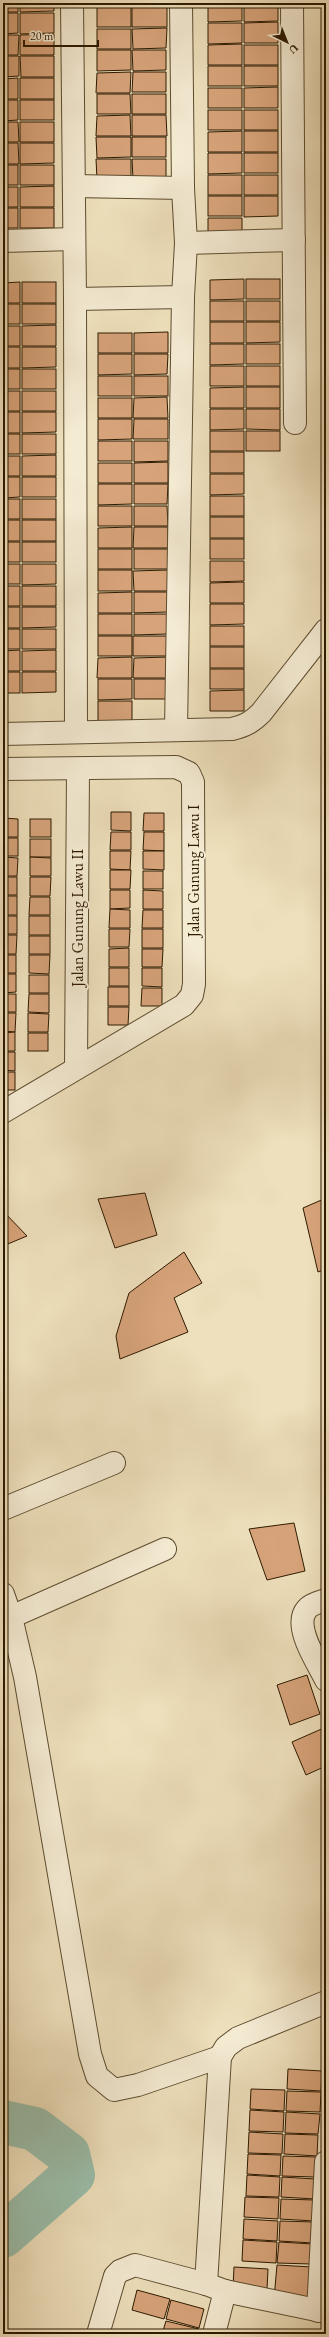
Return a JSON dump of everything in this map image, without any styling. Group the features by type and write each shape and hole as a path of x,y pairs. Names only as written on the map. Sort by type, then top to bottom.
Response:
{"street":[{"path":"72,3 75,299 76,731"},
{"path":"176,730 183,297 186,243 182,3"},
{"path":"292,3 295,423"},
{"path":"74,186 184,188"},
{"path":"3,242 74,239"},
{"path":"186,243 294,240"},
{"path":"75,299 183,297"},
{"path":"3,734 76,731 232,729 252,722 326,630"},
{"name":"Jalan Gunung Lawu I","path":"76,1067 184,1005 192,995 194,984 193,782 189,773 176,767 78,769"},
{"path":"3,768 78,769"},
{"name":"Jalan Gunung Lawu II","path":"76,1067 78,769"},
{"path":"3,1112 76,1067"},
{"path":"3,1509 114,1463"},
{"path":"11,1617 165,1549"},
{"path":"3,1594 11,1617 26,1684 90,2054 97,2076 114,2090 138,2086 220,2058"},
{"path":"326,1600 307,1609 302,1618 304,1635 326,1680"},
{"path":"214,2334 220,2058 226,2047 238,2038 326,2002"},
{"path":"98,2334 115,2276 127,2267 135,2265 216,2288 322,2311 326,2162"}],"building":[{"path":"3,3 18,3 18,12 3,12"},
{"path":"20,3 54,3 54,11 20,12"},
{"path":"97,3 131,3 131,6 97,6"},
{"path":"133,3 167,3 167,6 133,6"},
{"path":"208,3 242,3 242,21 208,22"},
{"path":"244,3 278,3 278,21 244,22"},
{"path":"97,7 131,7 131,27 97,27"},
{"path":"132,7 167,7 167,27 132,27"},
{"path":"3,13 18,13 18,33 3,34"},
{"path":"20,13 54,13 54,33 20,34"},
{"path":"278,22 278,43 244,43 244,23"},
{"path":"208,23 242,23 242,43 208,44"},
{"path":"167,28 166,48 133,49 132,29"},
{"path":"97,29 131,29 131,49 97,49"},
{"path":"54,34 54,55 20,55 20,35"},
{"path":"3,35 19,35 18,55 3,55"},
{"path":"242,44 242,65 208,65 208,45"},
{"path":"244,45 278,45 278,65 244,65"},
{"path":"97,50 131,50 131,70 97,71"},
{"path":"132,50 166,50 166,70 133,71"},
{"path":"3,56 19,56 19,76 3,77"},
{"path":"20,56 54,56 54,77 21,77"},
{"path":"208,66 242,66 242,86 208,86"},
{"path":"244,66 278,66 278,86 244,86"},
{"path":"131,72 130,93 96,93 97,73"},
{"path":"133,72 166,72 166,92 132,92"},
{"path":"18,78 18,99 3,99 3,79"},
{"path":"20,78 54,78 54,99 20,99"},
{"path":"278,87 278,108 244,108 244,88"},
{"path":"208,88 242,88 242,108 208,108"},
{"path":"97,94 130,94 131,114 97,114"},
{"path":"132,94 166,94 166,114 132,114"},
{"path":"3,100 18,100 18,120 3,121"},
{"path":"20,100 54,100 54,120 20,120"},
{"path":"208,110 242,110 242,130 208,130"},
{"path":"244,110 278,110 278,130 244,130"},
{"path":"130,115 131,136 96,136 97,116"},
{"path":"132,115 166,115 167,136 132,136"},
{"path":"3,122 18,122 19,142 3,142"},
{"path":"20,122 54,122 54,142 20,142"},
{"path":"242,131 242,152 208,152 208,132"},
{"path":"244,131 278,131 278,152 244,152"},
{"path":"96,137 131,137 131,157 97,158"},
{"path":"132,137 166,137 166,157 132,157"},
{"path":"3,143 18,143 19,164 3,164"},
{"path":"20,143 54,143 54,163 20,164"},
{"path":"208,153 242,153 242,173 208,174"},
{"path":"244,153 278,153 278,173 244,173"},
{"path":"96,159 131,159 131,179 97,179"},
{"path":"132,159 166,159 166,179 133,179"},
{"path":"3,165 18,165 18,185 3,185"},
{"path":"20,165 54,165 54,185 20,185"},
{"path":"208,175 242,175 242,195 208,195"},
{"path":"244,175 278,175 278,195 244,195"},
{"path":"54,186 54,207 20,207 20,187"},
{"path":"3,187 18,187 18,207 3,207"},
{"path":"208,196 242,196 242,216 208,216"},
{"path":"244,196 278,196 278,216 244,217"},
{"path":"3,208 18,208 18,228 3,228"},
{"path":"20,208 54,208 54,228 20,228"},
{"path":"208,218 242,218 242,238 208,239"},
{"path":"244,279 244,299 210,300 210,280"},
{"path":"246,279 280,279 280,299 246,299"},
{"path":"20,282 20,303 3,303 3,283"},
{"path":"22,282 56,282 56,303 22,303"},
{"path":"210,301 244,301 244,321 210,321"},
{"path":"246,301 280,301 280,321 246,321"},
{"path":"3,304 20,304 20,324 3,324"},
{"path":"22,304 56,304 56,324 22,324"},
{"path":"210,322 244,322 244,343 210,343"},
{"path":"246,322 280,322 280,342 246,343"},
{"path":"56,325 56,346 22,346 22,326"},
{"path":"3,326 20,326 20,346 3,346"},
{"path":"168,332 168,353 134,353 134,333"},
{"path":"98,333 132,333 132,353 98,353"},
{"path":"210,344 244,344 244,364 210,365"},
{"path":"246,344 280,344 280,364 246,364"},
{"path":"3,347 20,347 20,368 3,368"},
{"path":"22,347 56,347 56,367 22,368"},
{"path":"98,354 132,354 132,374 98,375"},
{"path":"134,354 168,354 167,374 134,375"},
{"path":"210,366 244,366 244,386 210,386"},
{"path":"246,366 280,366 280,386 246,386"},
{"path":"3,369 20,369 20,389 3,389"},
{"path":"22,369 56,369 56,389 22,389"},
{"path":"98,376 132,376 132,396 98,396"},
{"path":"134,376 168,376 168,396 134,396"},
{"path":"244,387 244,408 210,408 210,388"},
{"path":"246,387 280,387 280,408 246,408"},
{"path":"3,391 20,391 20,411 3,411"},
{"path":"22,391 56,391 56,411 22,411"},
{"path":"167,397 168,418 133,418 134,398"},
{"path":"98,398 132,398 132,418 98,418"},
{"path":"210,409 244,409 244,429 210,430"},
{"path":"246,409 280,409 280,430 246,429"},
{"path":"3,412 20,412 20,433 3,433"},
{"path":"22,412 56,412 56,432 22,433"},
{"path":"98,419 132,419 132,439 98,440"},
{"path":"134,419 168,419 168,439 133,439"},
{"path":"210,431 244,431 244,451 210,451"},
{"path":"246,431 280,431 280,451 246,451"},
{"path":"3,434 20,434 20,454 3,454"},
{"path":"22,434 56,434 56,454 22,454"},
{"path":"98,441 132,441 132,461 98,461"},
{"path":"134,441 168,441 168,461 134,462"},
{"path":"210,452 244,452 244,473 210,473"},
{"path":"56,455 56,476 22,476 22,456"},
{"path":"3,456 20,456 20,476 3,476"},
{"path":"168,462 168,483 134,483 134,463"},
{"path":"98,463 132,463 132,483 98,483"},
{"path":"210,474 244,474 244,494 210,495"},
{"path":"3,477 20,477 20,497 3,498"},
{"path":"22,477 56,477 56,497 22,497"},
{"path":"98,484 132,484 132,504 98,505"},
{"path":"134,484 168,484 167,504 134,504"},
{"path":"210,496 244,496 244,516 210,516"},
{"path":"3,499 20,499 20,519 3,519"},
{"path":"22,499 56,499 56,519 22,519"},
{"path":"98,506 132,506 132,526 98,526"},
{"path":"134,506 167,506 168,526 134,526"},
{"path":"210,517 244,517 244,538 210,538"},
{"path":"3,520 20,520 20,541 3,541"},
{"path":"22,520 56,520 56,541 22,541"},
{"path":"132,527 132,548 98,548 98,528"},
{"path":"134,527 168,527 168,548 133,548"},
{"path":"210,539 244,539 244,559 210,559"},
{"path":"3,542 20,542 20,562 3,562"},
{"path":"22,542 56,542 56,562 22,562"},
{"path":"98,549 132,549 132,569 98,569"},
{"path":"134,549 168,549 168,569 134,569"},
{"path":"210,561 244,561 244,581 210,582"},
{"path":"3,564 20,564 20,584 3,584"},
{"path":"22,564 56,564 56,584 22,585"},
{"path":"98,570 132,570 132,591 98,591"},
{"path":"168,570 168,591 134,591 133,571"},
{"path":"244,582 244,603 210,603 210,583"},
{"path":"3,586 20,586 20,606 3,606"},
{"path":"22,586 56,586 56,606 22,606"},
{"path":"132,592 132,613 98,613 98,593"},
{"path":"134,592 168,592 167,612 134,613"},
{"path":"210,604 244,604 244,624 210,625"},
{"path":"3,607 20,607 20,628 3,628"},
{"path":"22,607 56,607 56,627 22,628"},
{"path":"98,614 132,614 132,635 98,635"},
{"path":"134,614 168,614 167,634 134,635"},
{"path":"210,626 244,626 244,646 210,646"},
{"path":"3,629 20,629 20,649 3,649"},
{"path":"22,629 56,629 56,649 22,649"},
{"path":"98,636 132,636 132,656 98,656"},
{"path":"133,636 167,636 168,656 133,656"},
{"path":"210,647 244,647 244,668 210,668"},
{"path":"20,650 20,671 3,671 3,651"},
{"path":"56,650 56,671 22,671 22,651"},
{"path":"132,657 132,678 97,678 98,658"},
{"path":"168,657 168,678 133,678 134,658"},
{"path":"210,669 244,669 244,689 210,689"},
{"path":"3,672 20,672 20,693 3,693"},
{"path":"22,672 56,672 56,692 22,693"},
{"path":"98,679 132,679 132,699 98,700"},
{"path":"134,679 167,679 168,699 134,699"},
{"path":"244,690 244,711 210,711 210,691"},
{"path":"98,701 132,701 132,721 98,721"},
{"path":"326,756 326,770 321,758"},
{"path":"111,812 131,812 131,831 111,830"},
{"path":"144,813 164,813 164,831 143,831"},
{"path":"3,818 18,819 18,837 3,837"},
{"path":"30,819 51,819 51,837 30,837"},
{"path":"111,832 131,832 131,850 110,850"},
{"path":"144,832 164,832 164,851 143,850"},
{"path":"3,838 18,838 18,856 3,856"},
{"path":"30,839 51,839 51,857 30,857"},
{"path":"110,851 131,851 130,870 110,869"},
{"path":"143,851 164,851 164,870 143,869"},
{"path":"3,857 18,858 17,876 3,876"},
{"path":"30,857 51,858 51,876 30,876"},
{"path":"110,870 131,870 130,889 110,889"},
{"path":"143,871 163,871 163,889 143,889"},
{"path":"3,877 17,877 17,895 3,895"},
{"path":"30,877 51,877 50,896 30,896"},
{"path":"110,890 130,890 130,908 110,909"},
{"path":"143,890 163,891 163,909 143,909"},
{"path":"3,896 17,896 17,915 3,915"},
{"path":"30,897 50,897 50,915 29,915"},
{"path":"110,909 130,910 130,928 109,928"},
{"path":"143,910 163,910 163,928 142,928"},
{"path":"3,916 17,916 17,934 3,934"},
{"path":"29,916 50,916 50,935 29,935"},
{"path":"109,929 130,929 129,947 109,947"},
{"path":"142,929 163,929 163,948 142,948"},
{"path":"3,935 17,935 16,954 3,954"},
{"path":"29,936 50,936 50,954 29,954"},
{"path":"129,948 129,967 109,967 109,949"},
{"path":"142,949 163,949 162,967 142,967"},
{"path":"3,955 16,955 16,973 3,973"},
{"path":"29,955 50,955 49,974 29,973"},
{"path":"109,968 129,968 129,986 109,986"},
{"path":"142,968 162,968 162,987 142,986"},
{"path":"3,974 16,974 16,992 3,993"},
{"path":"29,975 49,975 49,993 29,993"},
{"path":"108,987 129,987 129,1006 108,1006"},
{"path":"142,988 162,988 162,1006 141,1006"},
{"path":"3,994 16,994 16,1012 3,1012"},
{"path":"29,994 49,994 49,1013 28,1012"},
{"path":"108,1007 129,1007 128,1025 108,1025"},
{"path":"3,1013 16,1013 15,1032 3,1031"},
{"path":"28,1013 49,1014 48,1032 28,1032"},
{"path":"15,1032 15,1051 3,1051 3,1033"},
{"path":"28,1033 48,1033 48,1051 28,1051"},
{"path":"3,1052 15,1052 15,1071 3,1070"},
{"path":"3,1072 15,1072 15,1090 3,1090"},
{"path":"145,1193 157,1235 115,1248 98,1199"},
{"path":"326,1198 326,1269 318,1272 303,1208"},
{"path":"3,1211 27,1236 3,1246"},
{"path":"184,1252 202,1283 174,1298 188,1332 120,1359 116,1336 129,1293"},
{"path":"294,1523 305,1571 267,1580 249,1529"},
{"path":"307,1675 320,1714 290,1725 277,1685"},
{"path":"326,1727 326,1766 306,1775 292,1742"},
{"path":"326,1871 326,1887 322,1873"},
{"path":"288,2069 322,2071 321,2091 287,2089"},
{"path":"251,2089 285,2090 284,2111 250,2109"},
{"path":"287,2091 321,2092 320,2112 286,2111"},
{"path":"250,2110 284,2112 283,2132 249,2131"},
{"path":"286,2112 320,2114 318,2134 285,2133"},
{"path":"249,2132 283,2134 282,2154 248,2153"},
{"path":"285,2134 318,2135 317,2156 284,2154"},
{"path":"248,2154 281,2155 280,2176 247,2174"},
{"path":"283,2156 317,2157 316,2177 282,2176"},
{"path":"247,2175 280,2177 279,2197 246,2196"},
{"path":"282,2177 316,2179 315,2199 281,2197"},
{"path":"245,2197 279,2198 278,2219 244,2217"},
{"path":"281,2199 315,2200 314,2221 280,2219"},
{"path":"244,2219 278,2221 277,2241 243,2239"},
{"path":"280,2221 314,2222 313,2243 279,2241"},
{"path":"243,2240 277,2242 276,2263 242,2261"},
{"path":"279,2242 313,2244 311,2264 277,2263"},
{"path":"277,2265 312,2267 311,2301 274,2299"},
{"path":"234,2267 268,2269 267,2289 233,2287"},
{"path":"137,2290 170,2299 164,2319 132,2310"},
{"path":"171,2300 204,2309 199,2328 166,2319"},
{"path":"166,2321 199,2329 197,2334 162,2334"}],"waterway":[{"path":"3,2122 35,2129 68,2154 73,2175 3,2236"}]}
